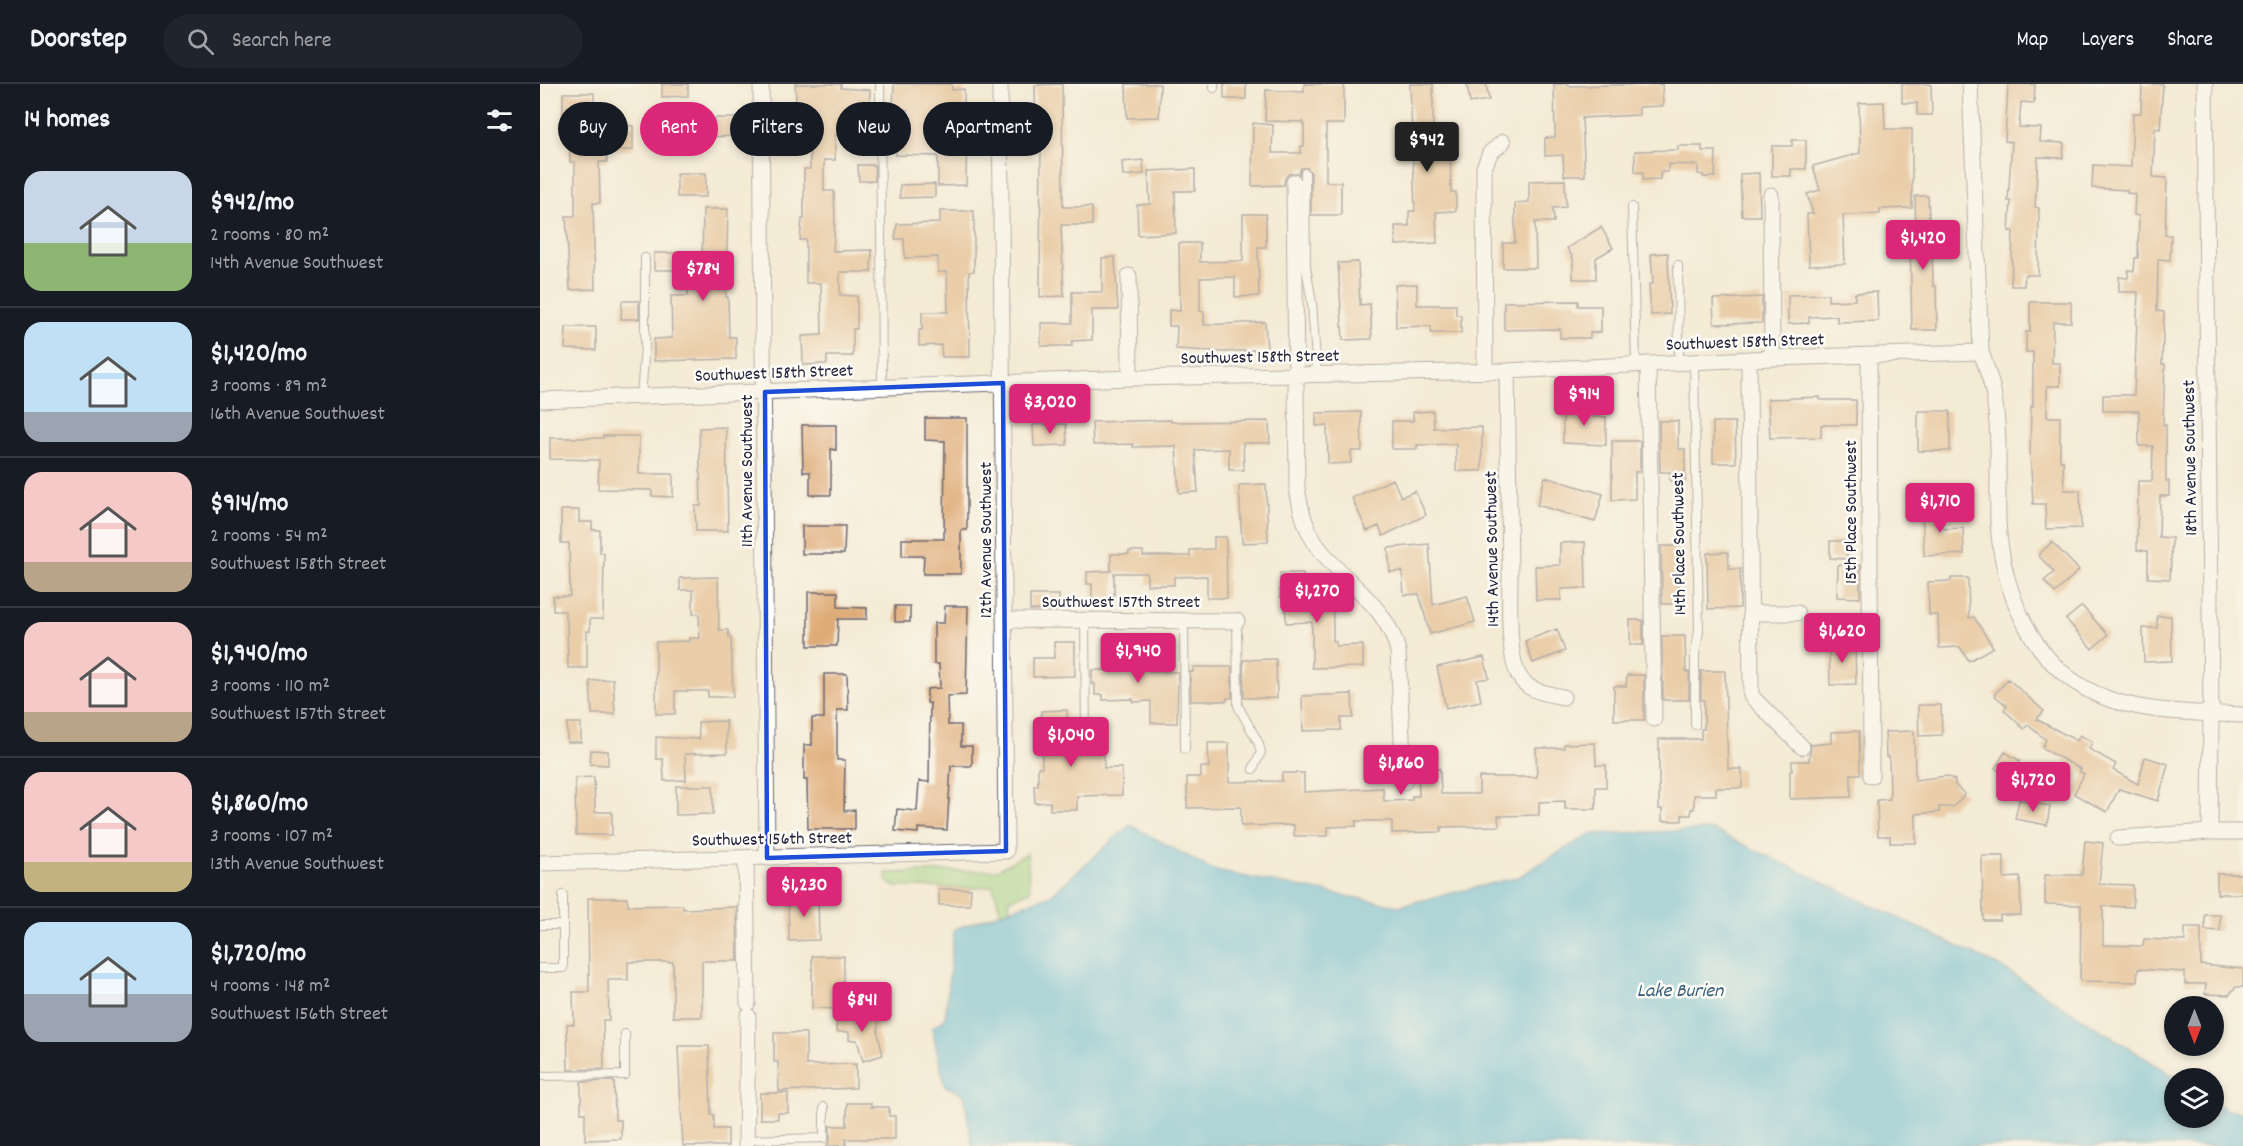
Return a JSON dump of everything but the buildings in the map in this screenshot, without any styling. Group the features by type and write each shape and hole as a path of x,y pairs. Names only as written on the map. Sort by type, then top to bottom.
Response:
{"street":[{"name":"11th Avenue Southwest","path":"761,84 767,858"},
{"name":"12th Avenue Southwest","path":"1000,84 1006,851"},
{"path":"1970,84 1980,352 1993,390 2000,551 2005,577 2016,605 2032,640 2050,663 2074,684 2097,696 2134,707 2243,715"},
{"name":"18th Avenue Southwest","path":"2205,84 2210,832"},
{"path":"1485,371 1484,168 1490,153 1503,142"},
{"path":"1299,178 1296,374 1299,504 1306,525 1318,548 1388,622 1394,637 1399,659 1404,782"},
{"path":"1771,195 1772,358"},
{"path":"1129,276 1130,378"},
{"name":"Southwest 158th Street","path":"540,400 1130,378 1485,371 1772,358 1980,352"},
{"name":"15th Place Southwest","path":"1869,356 1871,776"},
{"path":"1749,359 1751,696 1802,747"},
{"name":"14th Place Southwest","path":"1642,364 1654,719"},
{"name":"14th Avenue Southwest","path":"1507,370 1510,606 1513,656 1518,674 1525,684 1532,689 1563,697"},
{"path":"1751,613 1797,613"},
{"name":"Southwest 157th Street","path":"1004,621 1237,621"},
{"path":"2118,838 2243,832"},
{"name":"Southwest 156th Street","path":"540,863 1006,851"},
{"path":"746,858 748,1009 746,1143"}],"lane":[{"path":"880,84 882,388"},
{"path":"1299,178 1317,374"},
{"path":"1632,207 1642,364"},
{"path":"641,396 645,347 645,258"},
{"name":"14th Place Southwest","path":"1678,265 1686,362 1699,631 1695,654 1695,725"},
{"path":"1084,621 1086,743"},
{"path":"1184,621 1185,749"},
{"path":"1237,621 1238,706 1261,752 1253,769"},
{"path":"540,968 563,968 563,895"},
{"path":"540,925 563,925"},
{"path":"540,1076 625,1075 625,1034"},
{"path":"746,1143 824,1138 824,1107"}],"highlighted area":[{"path":"1003,383 1006,851 767,858 765,392"}],"green space":[{"path":"1027,853 1030,891 1008,900 1011,909 1001,913 993,886 895,887 887,882 886,873 997,870"}],"water":[{"name":"Lake Burien","path":"1130,825 1215,871 1399,906 1518,877 1590,834 1713,830 2001,967 2164,1070 2164,1128 2224,1128 2224,1108 2243,1111 2243,1146 972,1146 964,1094 945,1086 932,1028 945,1019 954,929 1051,895"}]}
